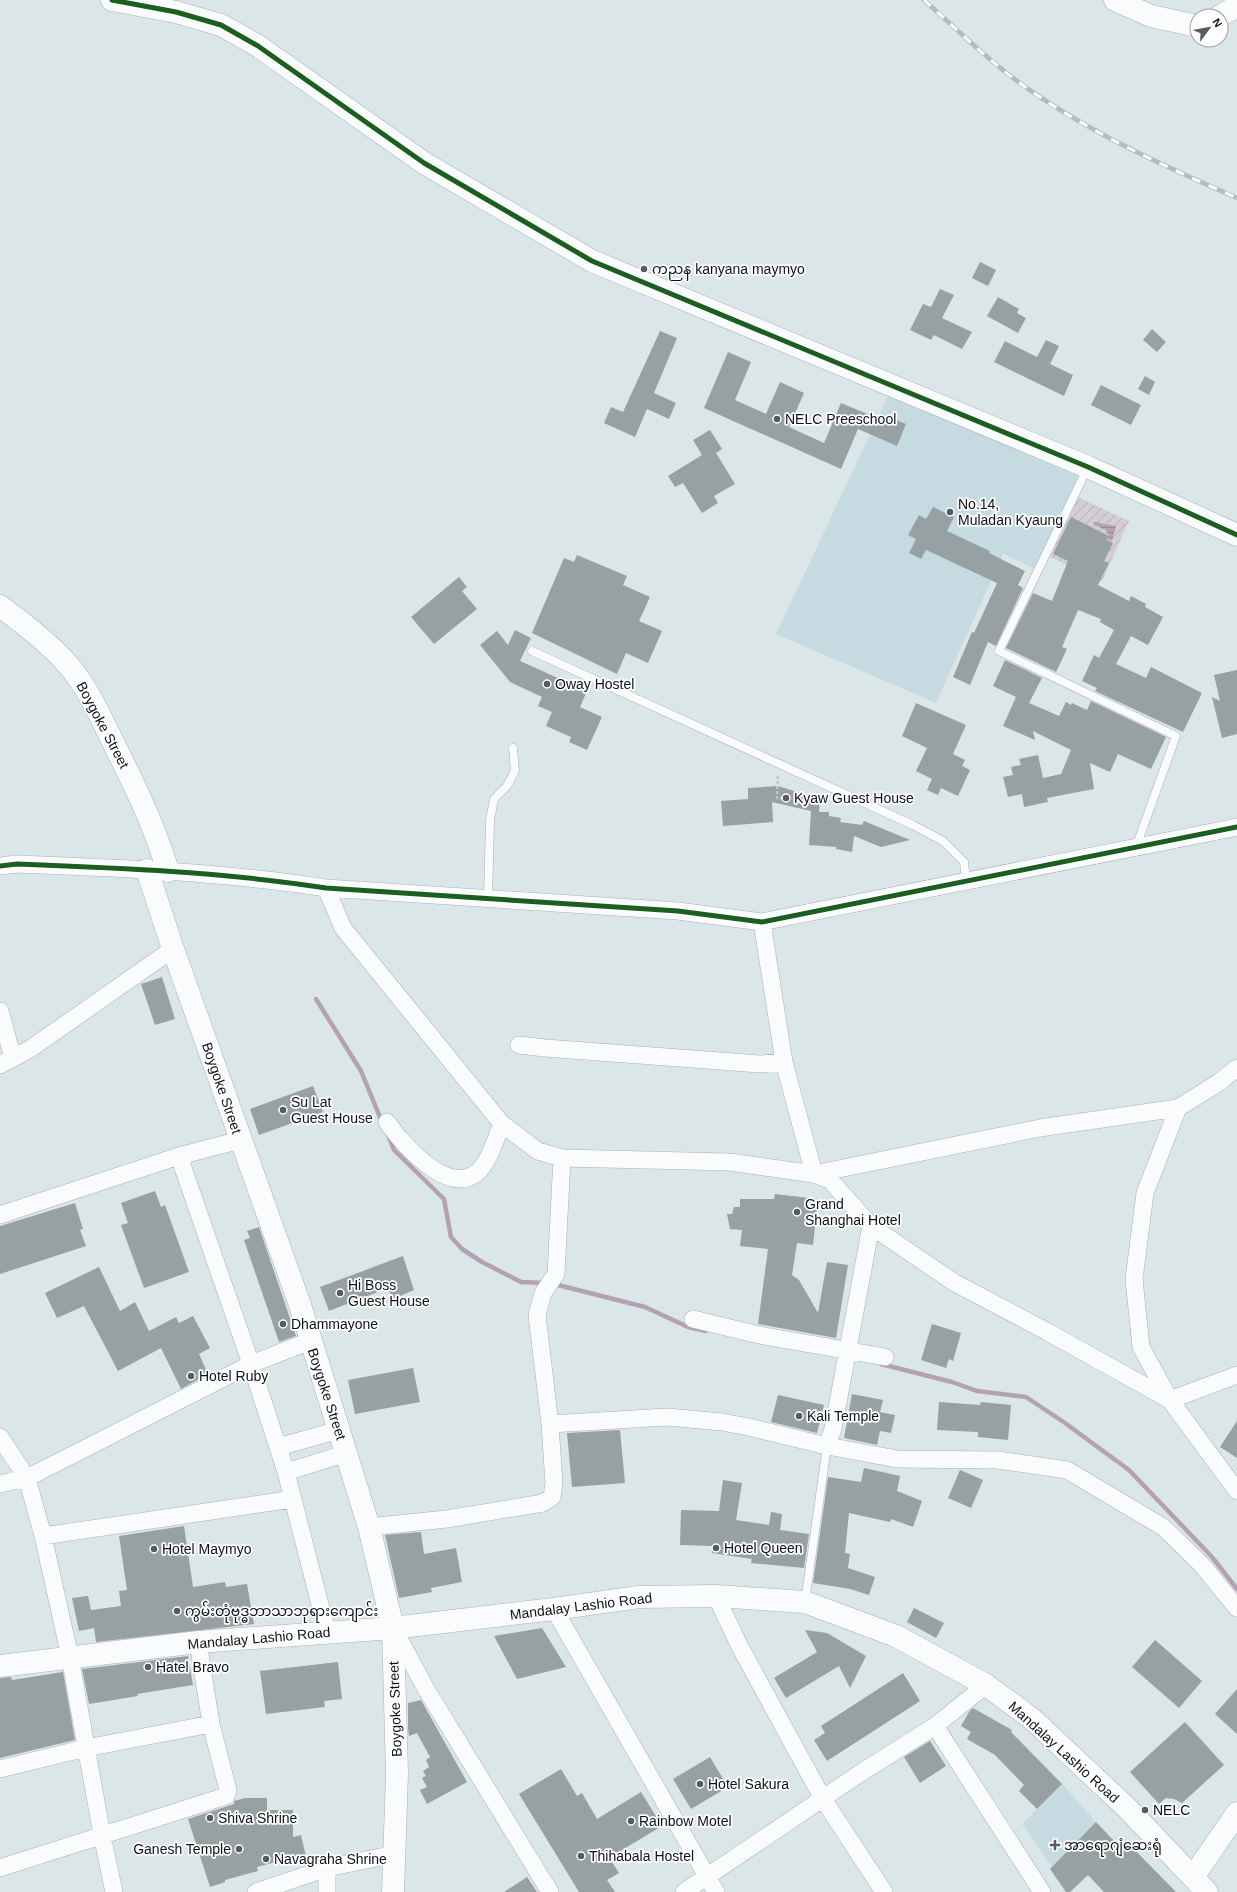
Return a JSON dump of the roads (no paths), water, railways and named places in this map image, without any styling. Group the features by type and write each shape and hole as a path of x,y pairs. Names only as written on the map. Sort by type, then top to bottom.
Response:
{"main road":[{"path":"112,0 176,12 221,25 258,46 424,162 592,261 1088,467 1237,535"},
{"path":"1115,0 1151,16 1189,24"},
{"name":"Boygoke Street","path":"0,606 45,642 69,666 86,689 139,794 160,845 158,870 173,949 300,1305 310,1341 347,1453 369,1527 393,1628 397,1774 393,1892"},
{"name":"Mandalay Lashio Road","path":"0,1666 198,1642 393,1628 554,1609 639,1597 716,1596 805,1602 896,1636 986,1685 1031,1718 1127,1808 1200,1885"},
{"path":"1200,1885 1237,1813"}],"street":[{"path":"0,866 17,864 158,870 273,880 326,888 678,911 762,922 1237,827"},
{"path":"326,888 343,928 502,1124 538,1151 562,1158 729,1162 814,1174 830,1180 871,1226 955,1283 1046,1331 1170,1400 1237,1375"},
{"path":"762,922 784,1062 814,1174"},
{"path":"0,1011 6,1062 30,1049 173,949"},
{"path":"519,1044 545,1048 760,1064 784,1062"},
{"path":"814,1174 1040,1128 1178,1108 1218,1084 1237,1068"},
{"path":"1178,1108 1144,1193 1134,1279 1141,1347 1170,1400 1237,1491"},
{"path":"387,1122 400,1140 424,1164 447,1176 464,1178 474,1174 483,1166 502,1124"},
{"path":"0,1215 179,1156 240,1140"},
{"path":"179,1156 251,1364 286,1472 327,1632"},
{"path":"369,1527 447,1519 543,1503 552,1497 554,1483 550,1424 537,1315 543,1293 556,1274 562,1158"},
{"path":"827,1446 833,1429 871,1226"},
{"path":"693,1319 759,1335 885,1357"},
{"path":"0,1484 28,1478 251,1364 310,1341"},
{"path":"550,1424 667,1417 722,1422 827,1446 897,1459 998,1460 1066,1470 1163,1527 1200,1564 1237,1608"},
{"path":"278,1447 339,1430"},
{"path":"0,1438 28,1478 43,1536 70,1657 102,1835 114,1892"},
{"path":"286,1472 347,1453"},
{"path":"43,1536 293,1499"},
{"path":"716,1596 739,1645 823,1799 884,1892"},
{"path":"554,1609 716,1892"},
{"path":"393,1628 426,1689 550,1892"},
{"path":"0,1868 226,1796 228,1790 211,1724 198,1642"},
{"path":"684,1892 935,1726 986,1685"},
{"path":"0,1768 86,1748 211,1724"},
{"path":"935,1726 1042,1892"},
{"path":"256,1892 327,1868 395,1854"},
{"path":"327,1868 327,1892"}],"lane":[{"path":"1088,467 999,651 1176,736 1136,847"},
{"path":"532,652 913,825 943,841 964,862 966,880"},
{"path":"488,899 490,820 494,799 507,786 515,771 513,748"},
{"path":"805,1602 827,1446"}],"waterway":[{"path":"316,999 361,1071 382,1122"},
{"path":"388,1135 394,1150 444,1199 451,1237 462,1249 482,1262 521,1282 544,1283"},
{"path":"554,1284 645,1307 688,1327 706,1331"},
{"path":"881,1364 952,1382 977,1391 1026,1397 1065,1423 1129,1470 1212,1557 1237,1589"}],"railway":[{"path":"924,0 1009,75 1063,112 1136,152 1237,198"}],"place":[{"name":"ကညန kanyana maymyo","path":"644,269"},
{"name":"NELC Preeschool","path":"777,419"},
{"name":"No.14, Muladan Kyaung","path":"950,512"},
{"name":"Oway Hostel","path":"547,684"},
{"name":"Kyaw Guest House","path":"786,798"},
{"name":"Su Lat Guest House","path":"283,1110"},
{"name":"Grand Shanghai Hotel","path":"797,1212"},
{"name":"Hi Boss Guest House","path":"340,1293"},
{"name":"Dhammayone","path":"283,1324"},
{"name":"Hotel Ruby","path":"191,1376"},
{"name":"Kali Temple","path":"799,1416"},
{"name":"Hotel Queen","path":"716,1548"},
{"name":"Hotel Maymyo","path":"154,1549"},
{"name":"ကွမ်းတုံဗုဒ္ဓဘာသာဘုရားကျောင်း","path":"177,1611"},
{"name":"Hatel Bravo","path":"148,1667"},
{"name":"Hotel Sakura","path":"700,1784"},
{"name":"NELC","path":"1145,1810"},
{"name":"Shiva Shrine","path":"210,1818"},
{"name":"Rainbow Motel","path":"631,1821"},
{"name":"အာရောဂျံဆေးရုံ","path":"1055,1845"},
{"name":"Ganesh Temple","path":"239,1849"},
{"name":"Thihabala Hostel","path":"581,1856"},
{"name":"Navagraha Shrine","path":"266,1859"}]}
